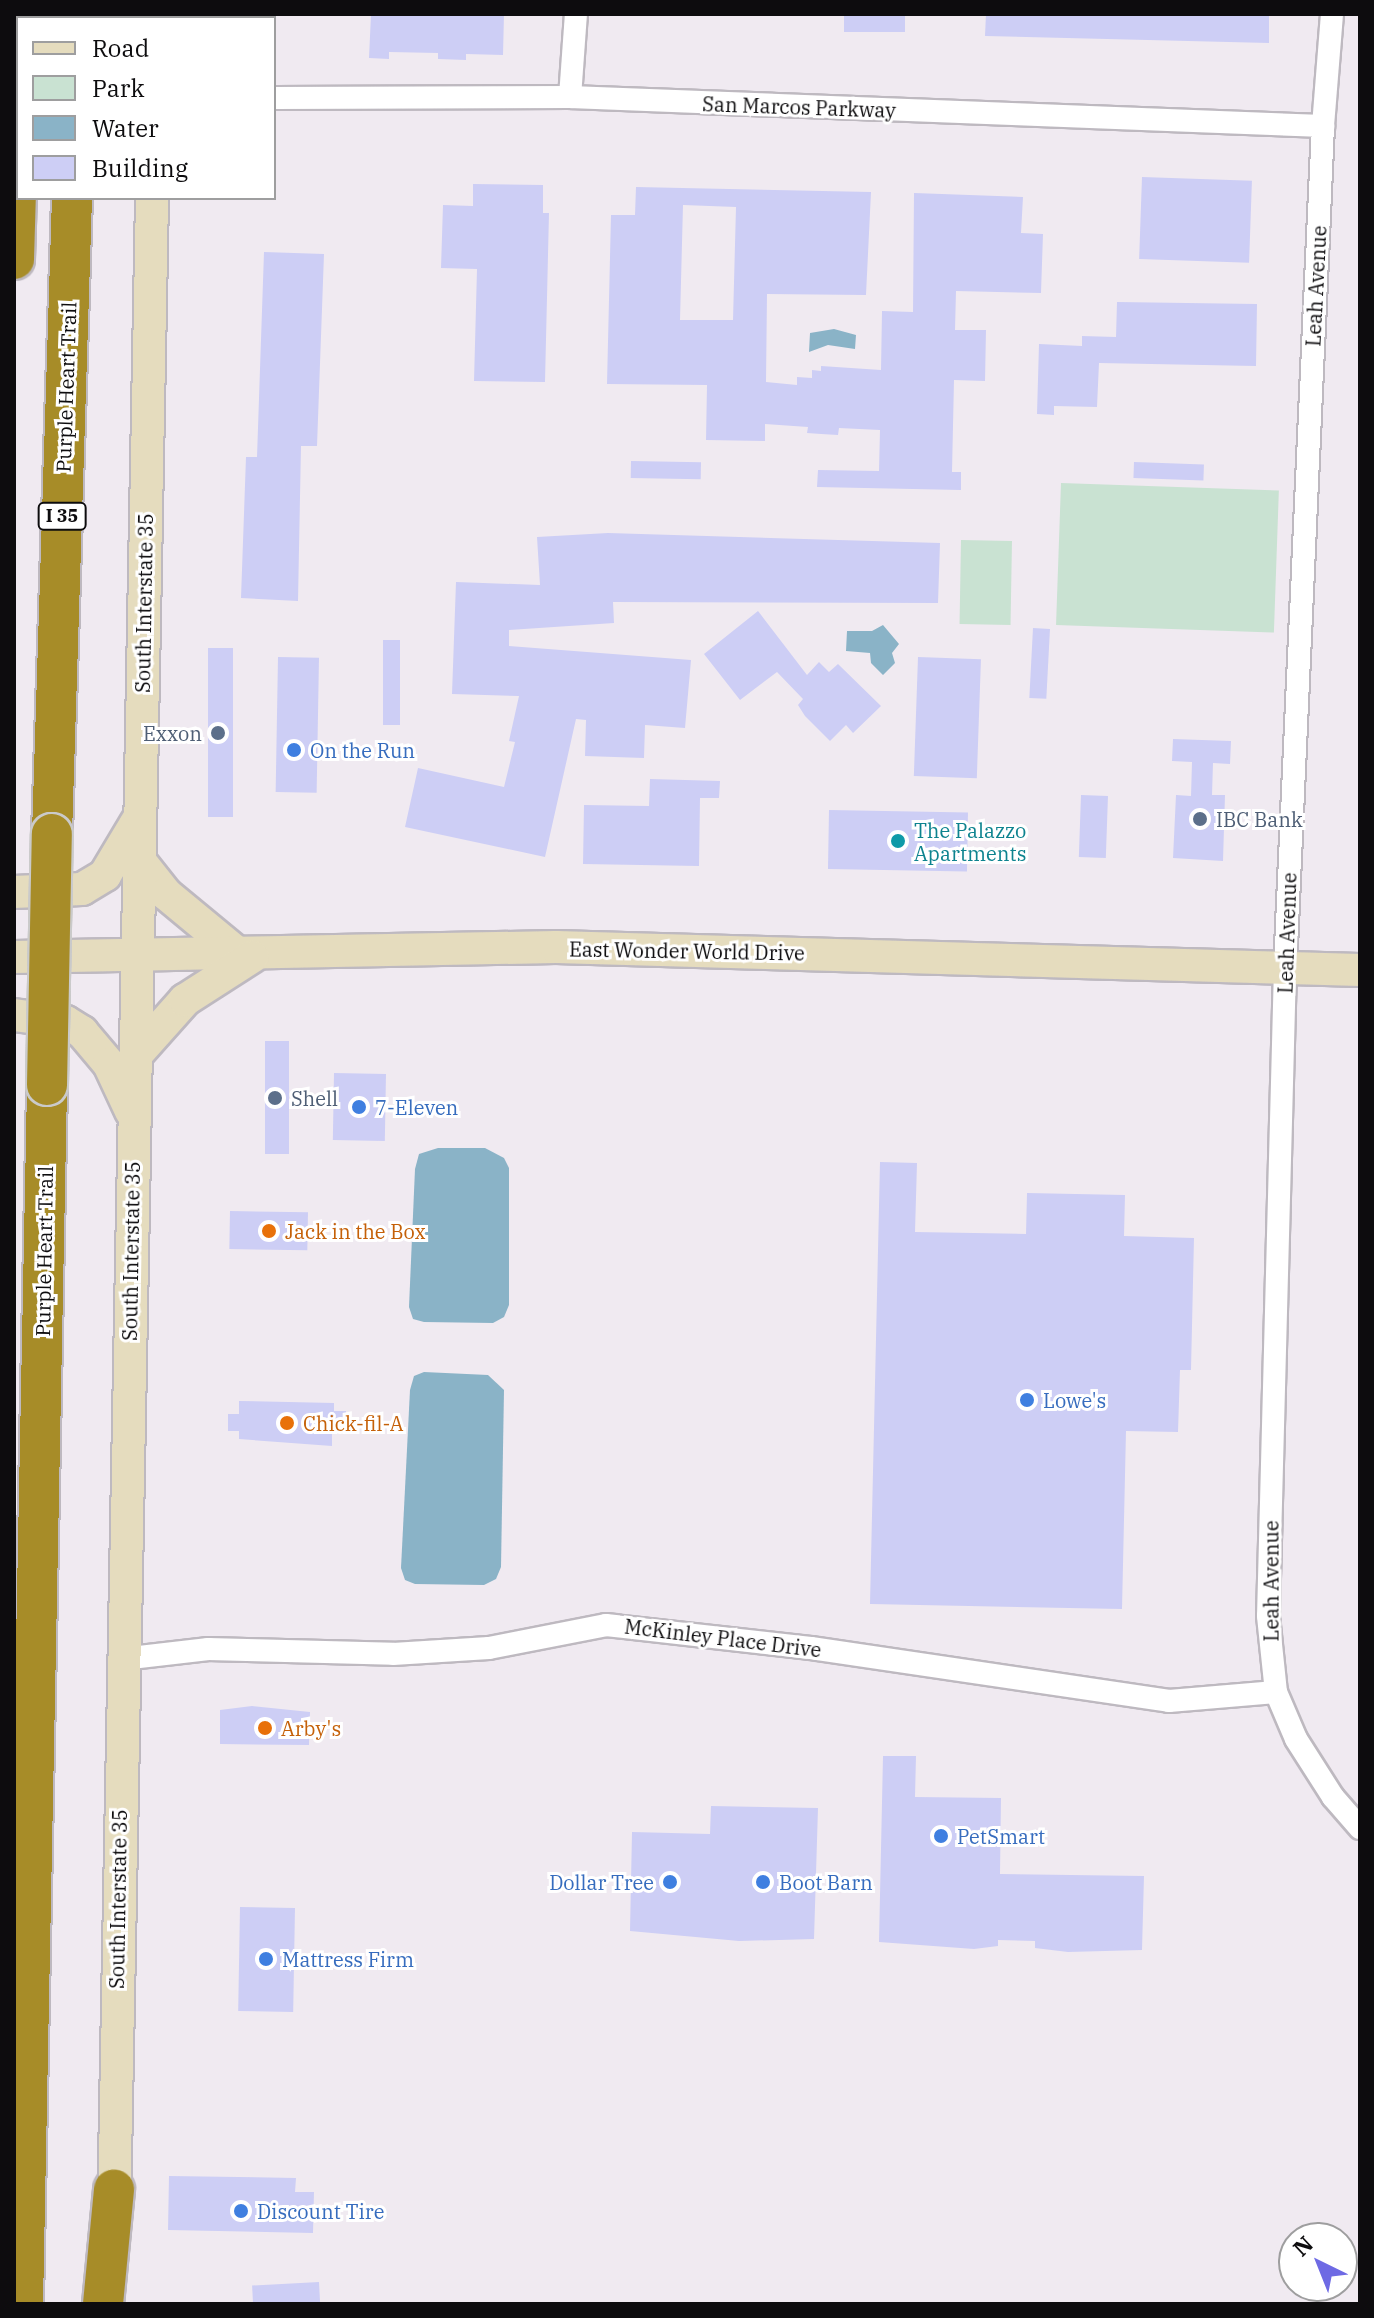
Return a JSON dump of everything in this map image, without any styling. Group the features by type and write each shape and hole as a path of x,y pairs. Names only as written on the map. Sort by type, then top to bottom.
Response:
{"highway":[{"path":"14,259 16,193"},
{"name":"Purple Heart Trail","path":"23,2304 52,834 72,200"},
{"path":"103,2304 114,2190"}],"main road":[{"name":"South Interstate 35","path":"114,2304 122,1659 152,200"},
{"path":"14,892 58,894 82,889 105,875 139,818"},
{"path":"136,1055 185,1000 248,955 166,894 139,860"},
{"name":"East Wonder World Drive","path":"14,957 138,958 556,947 1360,970"},
{"path":"14,1015 66,1022 82,1032 109,1064 135,1117"}],"street":[{"path":"570,97 576,14"},
{"name":"Leah Avenue","path":"1332,14 1323,126 1285,968 1268,1616 1276,1692 1296,1739 1333,1797 1360,1828"},
{"name":"San Marcos Parkway","path":"276,98 570,97 1323,126"},
{"name":"McKinley Place Drive","path":"122,1659 208,1649 393,1654 489,1648 606,1625 796,1646 1169,1701 1276,1692"}],"green space":[{"path":"1061,483 1279,491 1274,633 1056,625"},
{"path":"961,540 1012,541 1011,625 960,624"}],"water":[{"path":"834,329 856,335 855,349 828,345 809,352 810,333"},
{"path":"883,625 899,644 892,653 895,663 883,675 871,663 870,653 846,651 847,631 872,631"},
{"path":"438,1148 485,1148 504,1158 509,1168 509,1305 504,1317 493,1323 424,1322 413,1319 409,1307 415,1169 419,1154"},
{"path":"424,1372 488,1375 504,1390 501,1567 496,1579 484,1585 415,1584 405,1580 401,1568 410,1390 414,1376"}],"building":[{"path":"371,14 504,14 503,55 466,54 466,60 438,59 438,53 389,52 389,59 369,58"},
{"path":"844,14 905,14 905,32 844,32"},
{"path":"986,14 1269,14 1269,43 985,36"},
{"path":"1142,177 1252,181 1249,263 1139,259"},
{"path":"473,184 543,185 543,213 549,213 545,382 474,381 477,269 441,268 443,205 473,206"},
{"path":"636,187 871,192 866,295 767,294 766,382 797,385 797,377 812,378 812,370 821,371 821,366 881,370 882,311 913,312 914,193 1023,197 1021,233 1043,234 1041,293 956,291 955,330 986,330 985,381 954,380 952,472 961,472 961,490 817,487 818,470 879,471 880,430 839,428 838,435 807,433 808,427 765,424 765,441 706,440 707,385 607,384 611,215 635,215","holes":["683,205 736,207 733,320 680,320"]},
{"path":"264,252 324,254 317,446 301,446 298,601 241,598 246,457 257,457"},
{"path":"1117,302 1257,304 1256,366 1099,363 1097,407 1054,406 1054,415 1037,414 1039,344 1082,346 1082,336 1116,337"},
{"path":"631,461 701,462 701,479 631,478"},
{"path":"1134,462 1204,464 1203,480 1133,478"},
{"path":"608,533 940,543 938,603 613,602 614,623 509,630 509,646 691,660 685,728 645,725 644,758 585,756 586,720 576,719 545,857 405,827 418,768 504,787 515,742 509,741 519,696 452,694 456,582 540,585 537,537"},
{"path":"758,611 807,675 819,662 829,672 838,664 881,706 853,733 846,725 830,741 805,716 798,705 803,699 777,672 740,700 704,654"},
{"path":"1033,628 1050,629 1046,699 1029,698"},
{"path":"383,640 400,640 400,725 383,725"},
{"name":"Exxon","path":"208,648 233,648 233,817 208,817"},
{"path":"278,657 319,658 317,793 276,792"},
{"path":"918,657 981,659 977,778 914,776"},
{"name":"IBC Bank","path":"1173,739 1231,741 1230,764 1213,763 1212,795 1225,795 1223,861 1173,858 1176,795 1191,796 1192,762 1172,761"},
{"path":"650,779 720,781 719,798 700,798 699,866 583,864 584,805 649,806"},
{"path":"1081,795 1108,796 1106,858 1079,857"},
{"name":"The Palazzo Apartments","path":"829,810 968,812 967,871 828,869"},
{"name":"Shell","path":"265,1041 289,1041 289,1154 265,1154"},
{"name":"7-Eleven","path":"334,1073 386,1074 385,1141 333,1140"},
{"name":"Lowe's","path":"880,1162 917,1163 915,1232 1026,1234 1027,1193 1125,1195 1124,1236 1194,1238 1191,1370 1180,1370 1178,1432 1126,1431 1122,1609 870,1604"},
{"name":"Jack in the Box","path":"230,1211 308,1212 307,1250 229,1249"},
{"name":"Chick-fil-A","path":"239,1401 334,1403 334,1411 346,1411 346,1432 332,1432 332,1446 239,1439 239,1431 228,1431 228,1414 239,1414"},
{"name":"Arby's","path":"252,1706 310,1712 309,1745 220,1744 220,1710"},
{"name":"PetSmart","path":"883,1756 916,1756 915,1797 1001,1798 1000,1874 1144,1876 1142,1950 1068,1952 1035,1948 1035,1941 998,1940 998,1946 974,1949 879,1942"},
{"name":"Boot Barn","path":"711,1806 818,1808 814,1939 739,1941 630,1931 632,1832 710,1834"},
{"name":"Mattress Firm","path":"240,1907 295,1908 293,2012 238,2011"},
{"name":"Discount Tire","path":"169,2176 296,2178 295,2192 314,2192 313,2233 168,2230"},
{"path":"319,2282 320,2304 253,2304 252,2286"}],"place":[{"name":"Exxon","path":"218,733"},
{"name":"On the Run","path":"294,750"},
{"name":"IBC Bank","path":"1200,819"},
{"name":"The Palazzo Apartments","path":"898,841"},
{"name":"Shell","path":"275,1098"},
{"name":"7-Eleven","path":"359,1107"},
{"name":"Jack in the Box","path":"269,1231"},
{"name":"Lowe's","path":"1027,1400"},
{"name":"Chick-fil-A","path":"287,1423"},
{"name":"Arby's","path":"265,1728"},
{"name":"PetSmart","path":"941,1836"},
{"name":"Dollar Tree","path":"670,1882"},
{"name":"Boot Barn","path":"763,1882"},
{"name":"Mattress Firm","path":"266,1959"},
{"name":"Discount Tire","path":"241,2211"}]}
